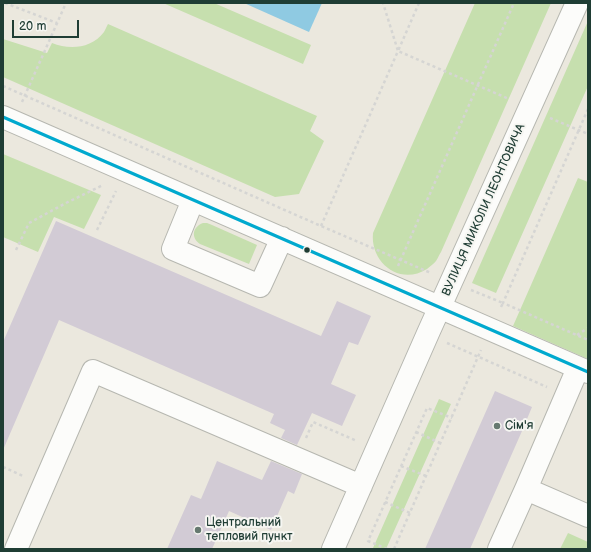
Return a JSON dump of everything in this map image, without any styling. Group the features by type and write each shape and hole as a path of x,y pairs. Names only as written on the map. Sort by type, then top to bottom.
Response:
{"street":[{"name":"ВУЛИЦЯ МИКОЛИ ЛЕОНТОВИЧА","path":"333,549 451,281 577,3"},
{"path":"8,119 583,370 499,549"},
{"path":"193,200 173,249 260,286 282,238"},
{"path":"16,549 93,371 361,486"},
{"path":"526,489 588,516"}],"path":[{"path":"5,3 57,23"},
{"path":"8,119 24,95 66,3"},
{"path":"382,3 398,51 588,134"},
{"path":"321,226 419,3"},
{"path":"390,286 514,3"},
{"path":"3,86 321,226 588,340"},
{"path":"394,549 588,109"},
{"path":"16,250 28,223 103,185"},
{"path":"97,230 117,190"},
{"path":"576,335 588,328"},
{"path":"387,549 368,541 416,432 428,408 452,418"},
{"path":"297,458 313,422 377,450"},
{"path":"416,432 440,443"},
{"path":"401,466 426,476"},
{"path":"385,502 410,513"}],"green space":[{"path":"163,3 214,3 311,45 303,64"},
{"path":"475,3 551,3 437,260 427,269 417,274 407,275 397,273 389,269 376,254 373,244 373,233"},
{"path":"588,21 588,86 496,293 472,283"},
{"path":"108,24 317,116 310,131 324,141 299,194 275,197 3,77 3,39 47,53 52,43 65,47 72,47 86,45 93,42 104,32"},
{"path":"3,154 101,195 84,229 54,217 38,252 3,237"},
{"path":"578,178 588,182 588,359 513,326"},
{"path":"203,223 212,225 257,245 249,264 197,242 194,233 197,227"},
{"path":"439,399 451,404 386,549 373,548"},
{"path":"568,533 588,542 588,549 560,549"}],"water":[{"path":"244,3 322,3 309,32"}],"building":[{"path":"56,221 321,336 337,301 371,316 358,345 349,342 331,384 356,395 342,426 312,413 297,445 281,438 285,430 270,423 274,414 59,320 3,450 3,342"},
{"path":"495,391 532,407 470,549 425,549"},
{"path":"217,461 262,480 271,461 302,474 294,494 288,491 271,530 229,511 212,549 167,549 191,495 201,499"}],"transit line":[{"path":"3,117 588,372"}],"place":[{"name":"Сім'я","path":"497,426"},
{"name":"Центральний тепловий пункт","path":"198,530"}]}
